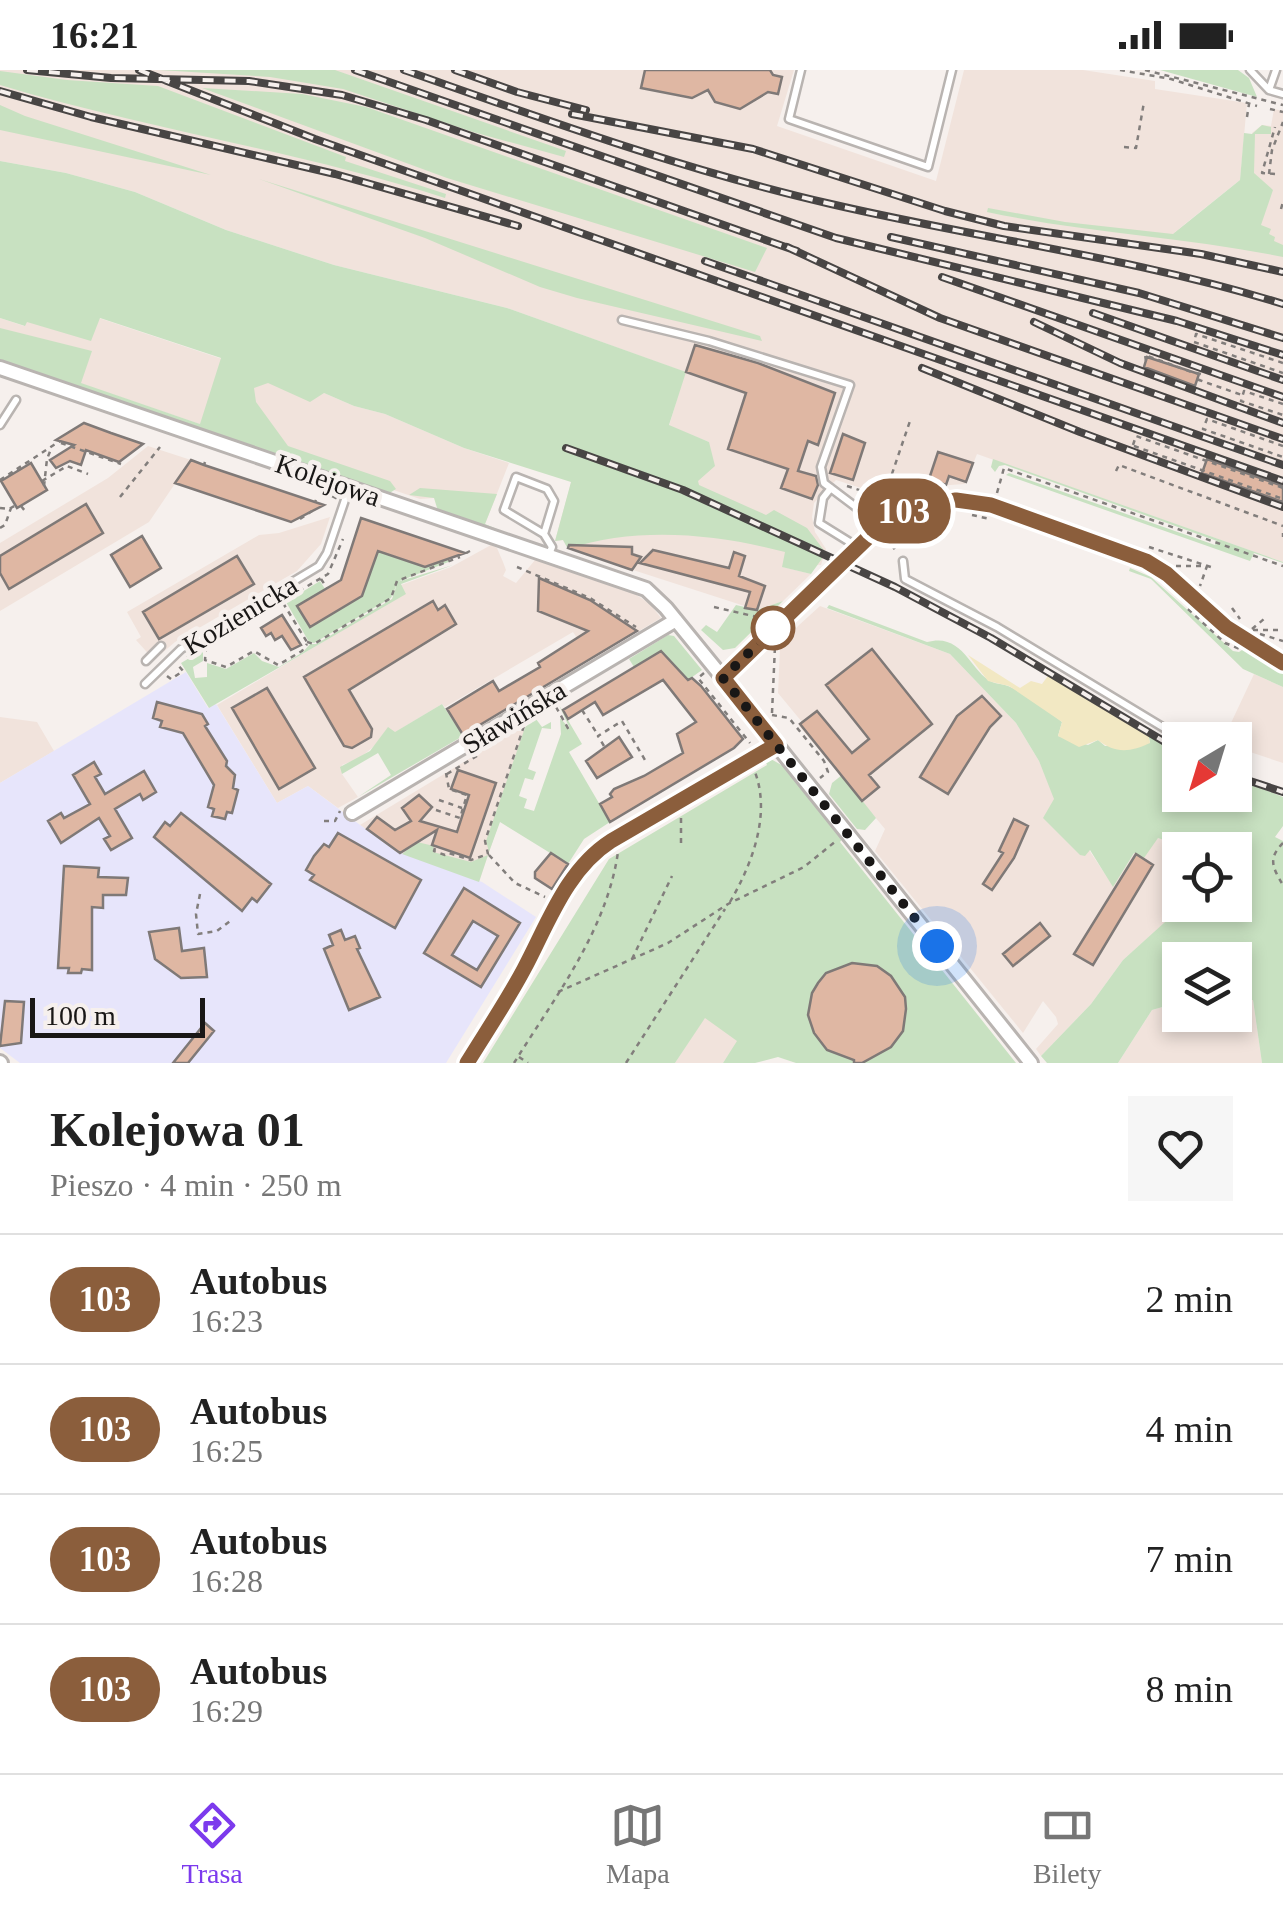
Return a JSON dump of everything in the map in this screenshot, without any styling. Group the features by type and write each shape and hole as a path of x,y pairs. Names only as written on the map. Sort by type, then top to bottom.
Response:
{"street":[{"name":"Kolejowa","path":"0,368 349,487 400,497 636,585 654,595 676,620"},
{"path":"723,678 877,528 900,513 965,500 991,505 1146,561 1167,574 1226,627 1283,663"},
{"path":"676,620 1031,1063"},
{"name":"Sławińska","path":"349,810 676,620"},
{"path":"467,1063 587,859 611,841 776,745"}],"lane":[{"path":"801,70 790,119 928,167 952,70"},
{"path":"1250,70 1269,90 1283,94"},
{"path":"1269,90 1276,70"},
{"path":"622,320 709,340 850,385 821,467 824,483 877,528"},
{"path":"0,425 16,400"},
{"path":"544,534 554,501 547,489 516,477 504,510 544,534 552,547 549,555"},
{"name":"Kozienicka","path":"145,684 180,649 318,566 349,487"},
{"path":"831,488 823,498 819,523 857,547"},
{"path":"903,561 906,578 997,627 1162,726"},
{"path":"146,661 161,646"}],"path":[{"path":"1120,70 1171,79 1257,106"},
{"path":"1145,70 1283,105"},
{"path":"1124,147 1136,148 1144,102"},
{"path":"1247,117 1249,102"},
{"path":"1270,109 1282,112 1262,173 1272,174"},
{"path":"1281,208 1283,202"},
{"path":"1283,362 1196,334 1194,342 1283,373"},
{"path":"1146,361 1145,355 1201,374 1199,380 1242,396"},
{"path":"1283,404 1244,391 1241,400 1283,415"},
{"path":"878,514 911,418"},
{"path":"1283,446 1207,419 1204,429 1283,457"},
{"path":"1283,488 1136,436 1132,445 1283,499"},
{"path":"0,480 60,442 121,464"},
{"path":"120,497 160,446"},
{"path":"52,449 44,482 67,466 88,474"},
{"path":"37,458 46,472"},
{"path":"1116,471 1118,465 1283,526"},
{"path":"997,493 1004,468 1283,566"},
{"path":"838,494 848,485 898,502"},
{"path":"0,508 16,506 24,512"},
{"path":"0,528 16,506"},
{"path":"300,519 312,512"},
{"path":"962,514 990,520"},
{"path":"893,548 902,545"},
{"path":"1149,547 1214,568"},
{"path":"308,642 316,643 392,598 397,582 460,557"},
{"path":"1175,566 1207,566"},
{"path":"1200,586 1207,566"},
{"path":"517,567 590,598 640,632"},
{"path":"321,578 327,588"},
{"path":"159,682 166,674 171,680 183,671 180,662 282,601 308,642"},
{"path":"1185,606 1225,643 1236,650 1242,646"},
{"path":"714,607 771,620"},
{"path":"1232,608 1241,620"},
{"path":"1250,632 1264,619"},
{"path":"1250,632 1283,630"},
{"path":"1250,632 1283,640"},
{"path":"206,646 205,660 226,667 254,651 278,665 302,651 308,642"},
{"path":"775,646 769,714 789,718 824,761 828,772 820,778"},
{"path":"705,672 698,678 751,744"},
{"path":"718,703 726,697"},
{"path":"552,701 569,730"},
{"path":"582,710 604,746"},
{"path":"598,736 622,721 645,760"},
{"path":"435,848 434,851 470,860 488,854 485,841 522,731"},
{"path":"446,774 480,754"},
{"path":"436,810 460,818 468,795 450,789 445,769 438,769"},
{"path":"626,1063 746,870 756,839 760,795 754,770"},
{"path":"439,800 463,808"},
{"path":"324,821 336,821 349,810"},
{"path":"681,814 681,843"},
{"path":"484,820 491,822"},
{"path":"558,992 668,943 728,904 804,867 842,839"},
{"path":"1283,844 1272,854 1271,862 1283,885"},
{"path":"512,1063 558,992 602,911 618,850"},
{"path":"488,854 514,883 549,898"},
{"path":"632,960 672,876"},
{"path":"200,894 198,934 218,931 233,919"},
{"path":"518,1056 528,1063"}],"shaded area":[{"path":"0,70 794,70 777,126 936,181 964,70 1083,70 1155,81 1155,89 1247,103 1240,180 1175,232 1251,175 1252,133 1262,125 1271,126 1274,109 1283,111 1283,562 977,454 965,484 921,487 923,475 911,494 886,487 883,495 836,480 814,503 815,532 826,549 821,565 783,567 811,574 783,601 757,610 568,549 563,540 555,541 571,483 709,442 669,426 685,372 507,308 334,265 226,230 135,192 66,173 0,161"},
{"path":"0,318 24,326 26,322 99,318 385,414 509,463 485,524 434,498 420,499 0,356"},
{"path":"148,446 191,460 149,522 0,611 0,543 108,478"},
{"path":"330,517 321,544 297,571 175,642 154,660 136,640 141,637 127,612 259,535"},
{"path":"491,545 497,548 503,562 503,576 516,583 535,560 635,594 661,618 591,659 573,632 445,707 442,704 360,758 342,765 342,774 358,797 338,808 308,786 277,803 217,705 405,593 401,585 451,567"},
{"path":"820,606 950,654 1016,723 1039,761 1055,799 1113,886 1135,852 1162,839 1162,922 1166,922 1123,960 1091,1004 1041,1056 1036,1049 1058,1024 1056,1017 1043,1001 1023,1033 875,851 885,829 799,726 802,722 778,693 780,649"},
{"path":"186,672 208,708 216,704 277,803 308,786 395,851 482,882 536,917 446,1063 20,1063 0,1048 0,783"},
{"path":"1254,674 1283,687 1283,763 1252,753 1252,722 1231,722"},
{"path":"0,717 37,722 54,751 0,783"},
{"path":"515,731 530,731 479,882 395,851 360,825"},
{"path":"1252,1000 1262,1063 1118,1063 1152,1010 1162,1007 1162,1032 1252,1032"},
{"path":"705,1017 738,1041 723,1063 675,1063"}],"green space":[{"path":"159,70 335,70 566,151 564,157 473,132 343,89 270,77"},
{"path":"1160,70 1238,70 1249,78 1257,97"},
{"path":"0,71 158,86 346,157 345,161 446,194 445,198 334,167 55,101 0,85"},
{"path":"202,88 302,94 366,107 767,248 755,272 447,178"},
{"path":"0,105 25,116 211,175 0,130"},
{"path":"1262,125 1271,127 1271,134 1255,134 1254,173 1273,190 1261,225 1271,229 1269,234 1275,237 1274,241 1283,245 1283,257 987,212 988,208 1065,222 1173,234 1240,180 1244,133 1252,134"},
{"path":"0,161 66,173 135,192 226,230 334,265 507,308 686,372 669,425 709,442 715,466 698,481 699,485 766,515 774,510 807,528 826,553 811,574 782,567 785,552 704,537 621,537 568,549 563,540 555,541 571,482 464,448 324,393 310,402 268,383 254,388 256,402 288,446 390,481 396,489 388,494 0,361 0,328 92,351 81,383 200,424 221,358 100,318 91,341 0,318"},
{"path":"259,179 760,336 762,341 540,287 425,238"},
{"path":"993,459 1283,563 1254,553 1250,561 1006,475 1215,545 1217,541 1005,465 995,472 991,467"},
{"path":"420,488 497,494 485,524 530,543 438,511 434,498 409,495"},
{"path":"378,551 425,567 451,561 397,582 453,565 401,584 406,594 209,708 181,663 203,650 203,661 193,667 195,678 207,677 207,663 226,669 254,653 262,661 279,667 310,644 316,644 392,599 397,584 391,598 314,643 309,642 286,602 320,581 325,589 297,606 310,627 362,596"},
{"path":"1130,568 1151,577 1233,651 1245,648 1283,669 1283,687 1243,669 1151,579 1129,571"},
{"path":"783,601 735,648 723,650 701,630 706,625 717,632 736,605 757,610"},
{"path":"829,605 927,642 949,642 984,677 1023,693 1062,722 1058,736 1088,745 1098,740 1105,746 1150,743 1148,733 1162,740 1162,812 1252,812 1252,785 1283,797 1283,826 1275,837 1283,841 1283,1063 1262,1063 1252,1000 1252,942 1162,942 1162,1007 1152,1010 1118,1063 1047,1063 1041,1056 1091,1004 1123,960 1165,922 1252,922 1252,832 1162,832 1162,839 1158,838 1144,858 1134,853 1113,887 1090,850 1085,856 1080,855 1043,818 1054,799 1039,761 1016,723 950,654 827,608"},
{"path":"668,635 674,636 702,670 688,680 661,651 634,667 629,659"},
{"path":"442,704 463,736 358,797 391,775 378,753 342,774 340,767 370,751 388,727 395,732"},
{"path":"559,705 582,744 569,752 610,822 584,839 568,864 500,822 489,852 486,841 529,716 537,711 540,716 536,719 542,727 551,722 551,729 542,728 528,769 536,772 533,780 525,778 519,796 527,799 524,808 534,811 561,734 560,718 570,729"},
{"path":"769,758 785,767 1016,1063 796,1063 778,1057 755,1063 723,1063 737,1041 705,1018 675,1063 483,1063 609,859 767,765 765,760"},
{"path":"842,775 876,818 865,830 857,829 829,794 832,783"},
{"path":"417,842 434,846 433,852 471,862 488,855 479,882 402,854"}],"sand":[{"path":"968,655 1020,688 1031,681 1042,684 1050,673 1148,733 1150,743 1123,750 1098,740 1079,747 1058,736 1062,722 1009,686 988,681"}],"building":[{"path":"645,70 770,70 782,77 778,94 768,92 740,109 715,102 708,90 692,98 641,88"},
{"path":"695,345 758,363 835,393 818,445 808,441 798,471 816,476 818,485 812,499 781,488 788,469 728,449 746,393 686,372"},
{"path":"1147,357 1199,374 1195,386 1144,367"},
{"path":"84,423 143,444 119,462 86,450 81,465 70,461 56,468 50,460 74,445 56,440"},
{"path":"843,434 865,443 853,480 830,473"},
{"path":"938,452 973,463 966,482 949,476 946,485 929,479"},
{"path":"1207,459 1283,486 1283,502 1202,473"},
{"path":"191,460 324,505 291,522 175,483"},
{"path":"31,463 47,490 17,508 1,481"},
{"path":"86,504 103,533 9,589 0,573 0,556"},
{"path":"361,518 465,553 425,567 378,551 362,596 310,627 297,606 341,580"},
{"path":"142,536 161,568 130,587 111,555"},
{"path":"632,547 632,554 641,557 632,570 568,548"},
{"path":"653,550 729,568 734,552 745,556 739,576 765,586 757,610 745,608 750,592 640,563"},
{"path":"237,556 254,584 159,639 143,612"},
{"path":"539,578 590,600 637,631 463,735 447,709 493,681 499,691 540,667 538,663 588,631 538,611"},
{"path":"433,601 438,610 445,605 456,624 349,690 372,729 371,737 352,748 344,746 304,677"},
{"path":"282,615 301,645 291,650 282,636 275,640 261,628"},
{"path":"872,649 932,724 869,775 879,787 862,801 800,724 817,711 852,753 869,739 826,685"},
{"path":"661,651 688,680 692,678 701,686 743,739 610,822 600,804 612,797 614,789 683,753 677,734 696,722 663,680 603,715 595,702 568,719 563,710"},
{"path":"267,688 315,768 279,789 232,708"},
{"path":"982,696 1001,716 948,794 920,777 957,716"},
{"path":"157,702 202,714 208,724 205,726 227,761 226,766 235,775 233,788 238,790 232,813 227,812 225,819 212,816 214,809 208,807 214,785 183,733 160,727 162,721 153,718"},
{"path":"619,737 632,757 597,778 586,761"},
{"path":"94,762 101,774 95,777 105,794 144,771 156,792 143,800 140,794 115,809 132,838 111,850 104,839 110,836 99,818 61,843 48,821 61,813 64,818 90,804 73,775"},
{"path":"458,770 496,783 470,858 432,845 437,830 400,853 367,829 377,817 395,830 411,821 402,808 419,795 432,807 420,821 457,832 469,795 451,789"},
{"path":"181,813 271,884 257,902 252,898 242,911 154,837 165,822 170,826"},
{"path":"1014,819 1028,826 1014,858 992,890 983,884 1003,853 999,851"},
{"path":"338,833 421,880 395,928 310,880 314,875 306,870 314,856 324,844 329,847"},
{"path":"551,853 568,864 552,889 535,878 535,872"},
{"path":"1136,854 1153,865 1093,965 1074,954"},
{"path":"64,866 99,868 98,877 128,878 126,895 103,895 103,908 92,907 92,970 82,969 81,973 58,968"},
{"path":"464,888 520,923 481,987 424,953","holes":["473,921 498,936 477,970 452,955"]},
{"path":"1040,923 1050,936 1013,966 1003,954"},
{"path":"179,928 182,951 204,948 207,977 181,978 155,959 149,932"},
{"path":"341,930 345,940 355,936 360,948 357,949 380,997 349,1010 324,949 333,945 329,935"},
{"path":"852,963 877,966 891,976 905,997 903,1031 891,1047 862,1063 827,1050 814,1033 808,1015 812,993 826,973"},
{"path":"5,1001 24,1002 21,1043 0,1046"},
{"path":"205,1023 214,1031 188,1063 173,1063"}],"railway":[{"path":"27,70 111,78 249,81 342,95 426,120 797,251"},
{"path":"139,70 315,139 1283,481"},
{"path":"355,70 836,238 1177,321 1283,355"},
{"path":"404,70 616,143 777,191 1171,274 1283,304"},
{"path":"455,70 586,110"},
{"path":"0,91 91,117 335,174 518,226"},
{"path":"572,114 753,149 1004,226 1201,254 1283,272"},
{"path":"891,237 1139,293 1283,338"},
{"path":"787,247 940,318 1283,439"},
{"path":"705,261 1283,465"},
{"path":"942,277 1283,397"},
{"path":"1093,313 1283,380"},
{"path":"1034,322 1120,363 1283,423"},
{"path":"922,368 1283,507"},
{"path":"566,448 683,490 895,587 991,638 1162,740"},
{"path":"1252,782 1283,792"}],"bus line":[{"name":"103","path":"467,1063 587,859 602,846 776,745 723,678 877,528 900,513 938,502 984,503 1130,553 1167,574 1226,627 1283,663"}],"route":[{"path":"773,628 780,622 723,678 937,946"}]}
